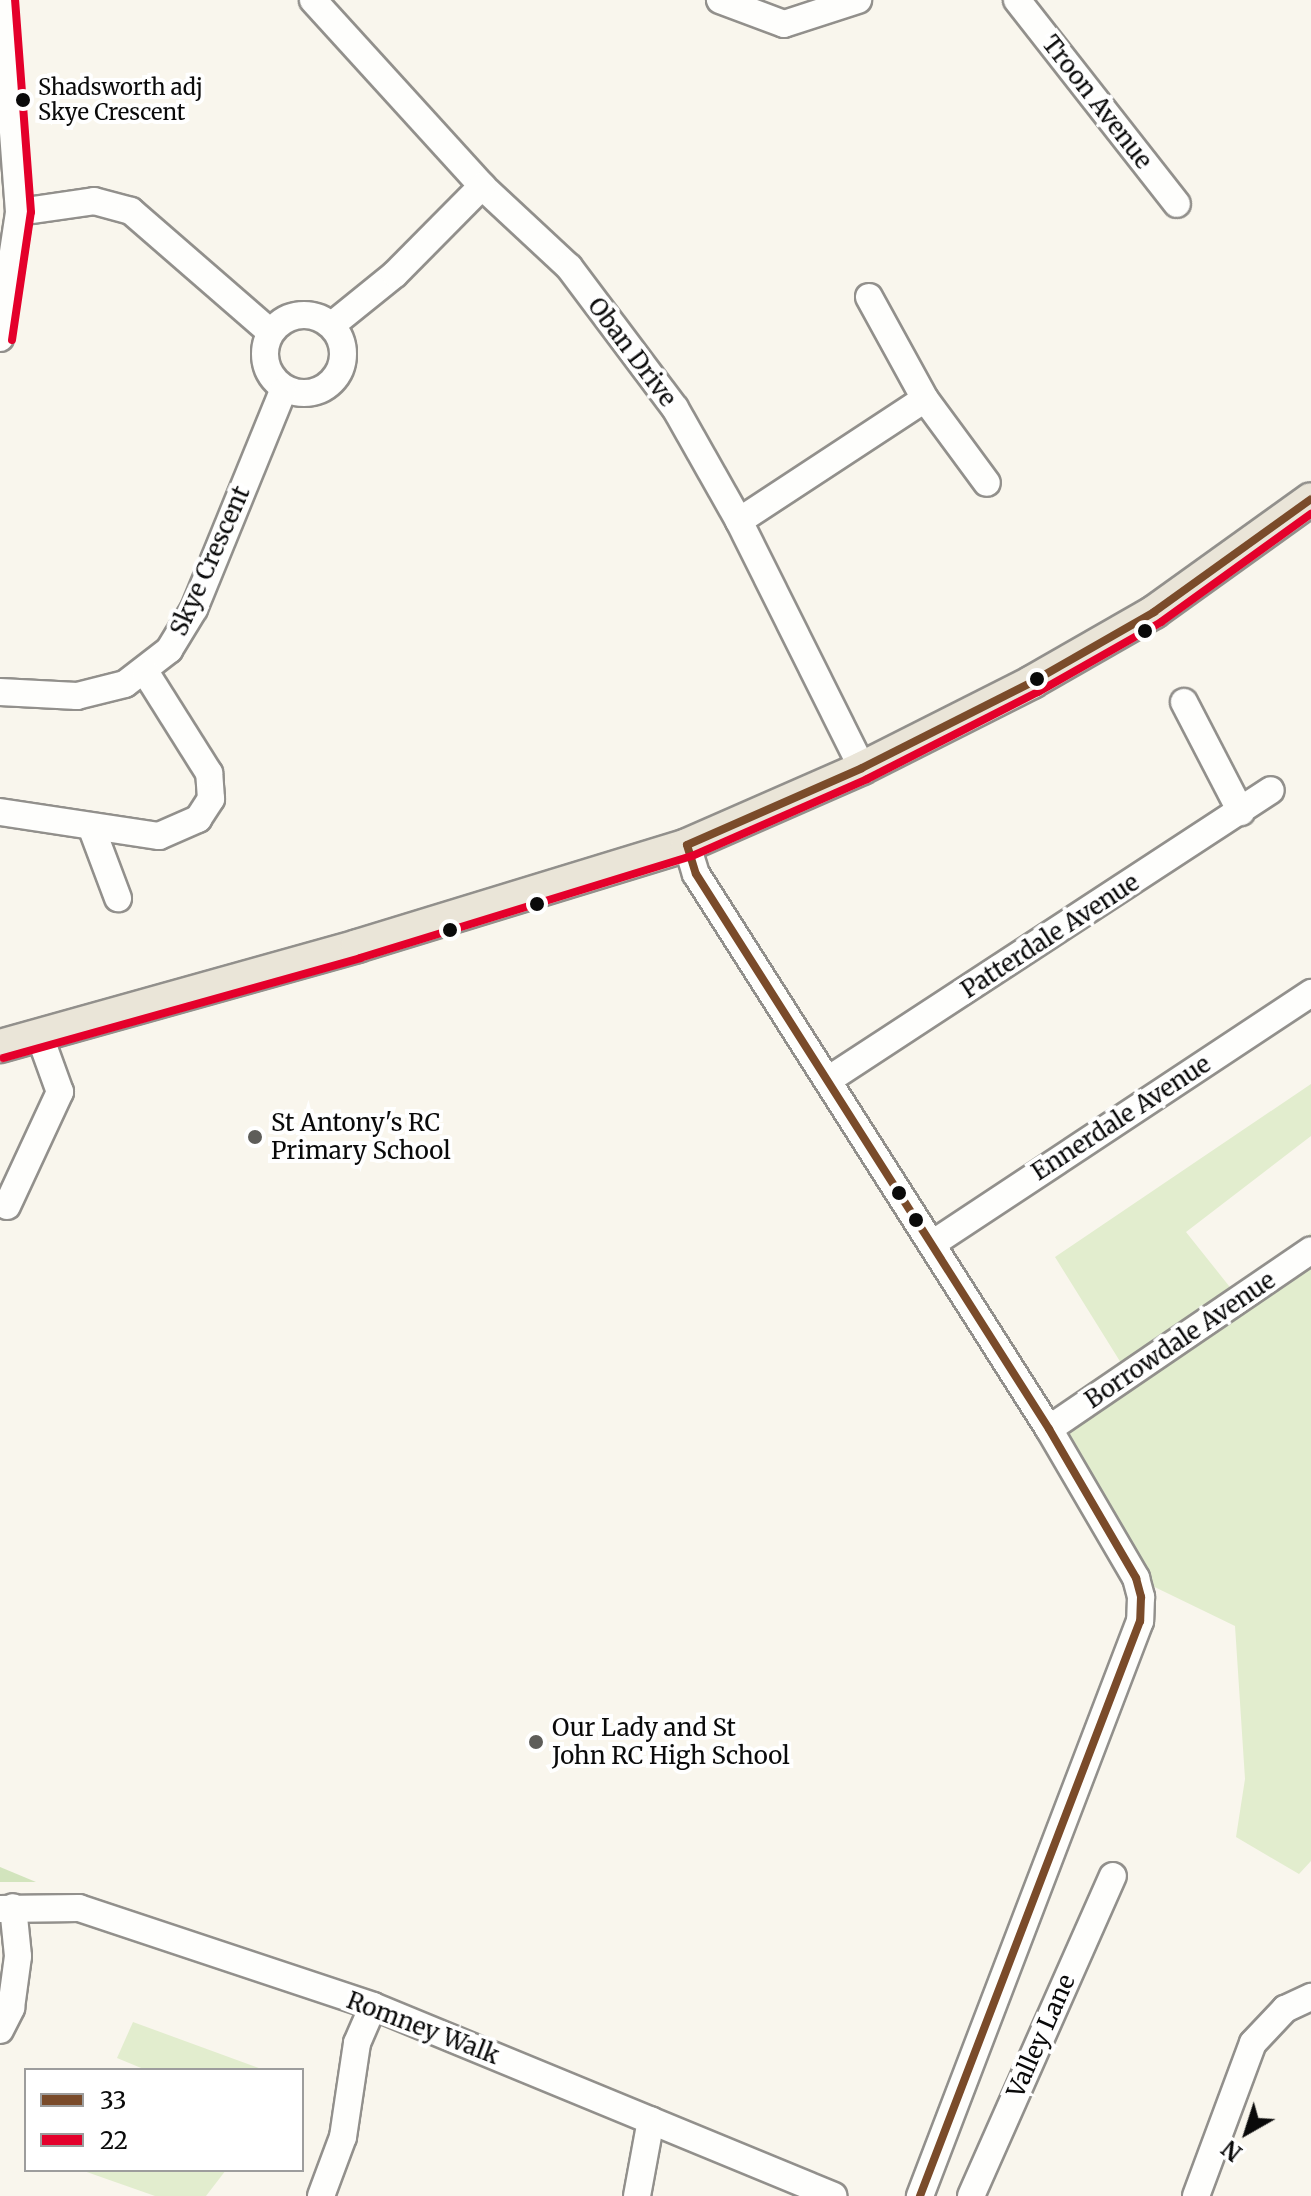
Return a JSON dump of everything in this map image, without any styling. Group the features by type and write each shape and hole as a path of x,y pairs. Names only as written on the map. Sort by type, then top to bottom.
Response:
{"main road":[{"path":"0,1046 357,946 687,845 862,768 1032,682 1154,612 1311,499"}],"street":[{"path":"0,338 19,212 3,0"},
{"name":"Oban Drive","path":"313,0 482,186 569,267 675,408 739,521 862,768"},
{"path":"720,0 784,24 858,0"},
{"name":"Troon Avenue","path":"1017,0 1177,204"},
{"path":"332,325 395,274 482,186"},
{"path":"19,212 94,201 131,211 268,330"},
{"path":"869,297 925,399 987,483"},
{"path":"296,313 332,325 345,345 337,378 315,393 283,391 264,364 268,330 296,313"},
{"name":"Skye Crescent","path":"0,692 77,696 125,684 146,673 169,650 194,609 283,391"},
{"path":"739,521 925,399"},
{"path":"0,812 92,829 169,835 198,819 211,799 209,773 146,673"},
{"path":"1184,702 1241,812"},
{"name":"Patterdale Avenue","path":"828,1080 1271,790"},
{"path":"92,829 118,898"},
{"path":"687,845 696,874 1049,1429 1136,1578 1140,1621 920,2196"},
{"name":"Ennerdale Avenue","path":"932,1244 1311,993"},
{"path":"7,1206 60,1092 39,1034"},
{"name":"Borrowdale Avenue","path":"1049,1429 1311,1250"},
{"name":"Valley Lane","path":"971,2196 1113,1876"},
{"path":"0,2030 11,2008 18,1956 7,1908"},
{"name":"Romney Walk","path":"7,1908 79,1908 373,2006 833,2196"},
{"path":"1196,2196 1253,2043 1285,2009 1311,1997"},
{"path":"321,2196 343,2137 357,2043 373,2006"},
{"path":"637,2196 651,2120"}],"green space":[{"path":"1311,1084 1311,1136 1186,1232 1233,1291 1311,1233 1311,1861 1299,1874 1236,1837 1245,1779 1235,1626 1136,1578 1049,1429 1126,1371 1055,1257"},
{"path":"0,1867 36,1882 0,1882"},
{"path":"133,2022 259,2068 141,2068 117,2058"},
{"path":"87,2172 224,2172 206,2196 155,2196"}],"transit line":[{"name":"22","path":"12,340 31,212 15,0"},
{"name":"33","path":"687,845 862,768 1032,682 1154,612 1311,499"},
{"name":"22","path":"3,1058 360,958 692,856 867,779 1038,692 1161,622 1311,514"},
{"name":"33","path":"687,845 696,874 1049,1429 1136,1578 1141,1597 1140,1621 920,2196"}],"place":[{"name":"Shadsworth adj Skye Crescent","path":"23,100"},
{"name":"St Antony's RC Primary School","path":"255,1137"},
{"name":"Our Lady and St John RC High School","path":"536,1742"}]}
